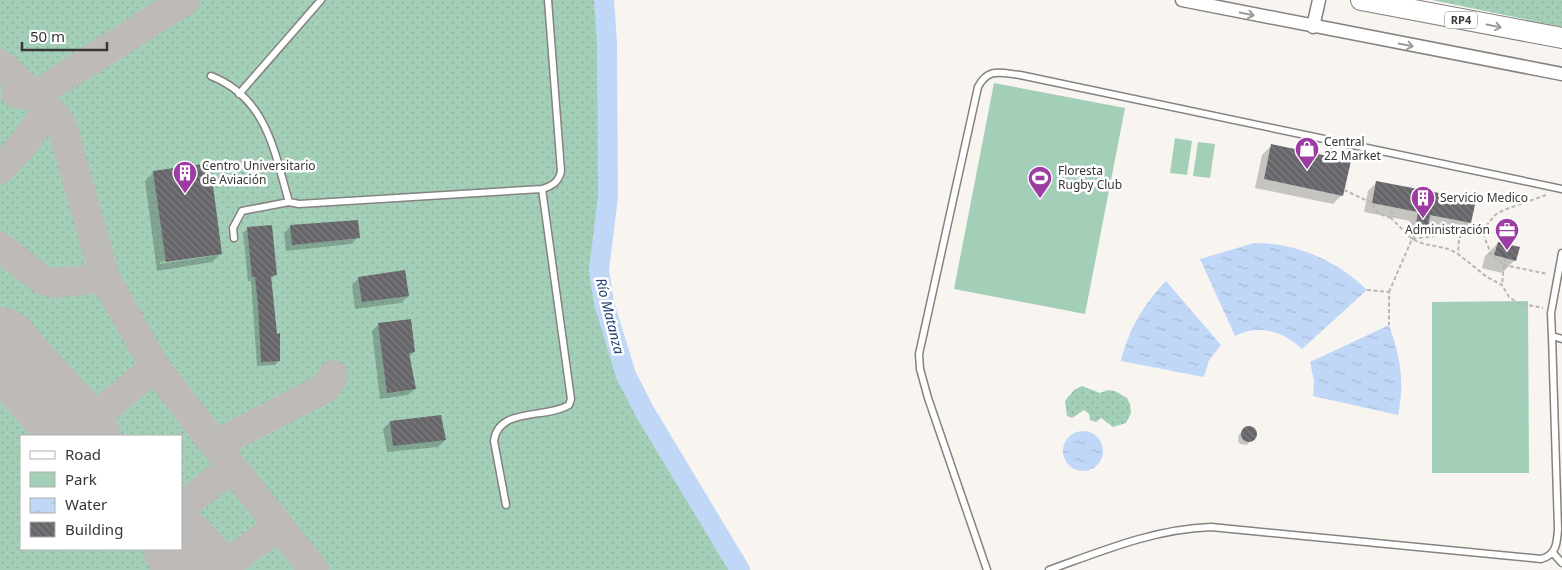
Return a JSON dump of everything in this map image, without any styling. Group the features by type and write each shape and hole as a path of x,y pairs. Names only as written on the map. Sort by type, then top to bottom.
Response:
{"main road":[{"name":"RP4","path":"1360,0 1562,38"}],"street":[{"path":"1182,0 1562,74"},
{"path":"1314,27 1319,0"}],"lane":[{"path":"240,94 321,0"},
{"path":"234,238 234,228 242,211 289,202 299,204 542,189 556,183 561,171 548,0"},
{"path":"987,570 928,398 920,370 919,354 978,87 988,74 995,72 1020,75 1562,189"},
{"path":"211,76 226,82 259,115 268,130 289,202"},
{"path":"506,505 494,441 495,431 506,420 561,410 569,405 571,399 542,189"},
{"path":"1049,570 1133,540 1176,530 1211,527 1541,559 1553,552 1557,544 1558,529 1552,311 1562,253"},
{"path":"1552,336 1562,338"},
{"path":"1553,552 1562,563"}],"path":[{"path":"1344,190 1370,202 1379,214 1391,218 1412,239 1418,242 1445,246 1458,254 1487,277 1502,285 1509,297 1518,302 1552,311"},
{"path":"1452,226 1464,230 1482,230 1495,215 1504,210 1553,193"},
{"path":"1374,204 1374,209"},
{"path":"1391,218 1393,208"},
{"path":"1412,239 1436,236 1452,226 1453,219"},
{"path":"1458,254 1457,247 1466,222"},
{"path":"1389,325 1389,292 1412,239 1422,225"},
{"path":"1482,230 1491,254 1504,265 1557,277"},
{"path":"1502,285 1505,258"},
{"path":"1367,290 1389,292"}],"green space":[{"path":"0,0 604,0 607,42 608,197 599,270 604,303 626,375 645,412 740,570 0,570"},
{"path":"1432,0 1562,0 1562,27"},
{"name":"Floresta Rugby Club","path":"994,83 1125,108 1085,314 954,289"},
{"path":"1175,138 1192,141 1187,175 1170,173"},
{"path":"1198,142 1215,144 1210,178 1193,176"},
{"path":"1528,301 1529,473 1432,473 1432,302"},
{"path":"1082,386 1100,393 1108,390 1115,391 1127,398 1131,413 1126,423 1113,427 1101,418 1096,422 1090,420 1089,414 1084,410 1072,418 1067,416 1065,401 1074,390"}],"water":[{"path":"1254,243 1285,246 1315,255 1342,270 1367,290 1302,349 1287,338 1270,331 1253,330 1235,336 1200,259"},
{"path":"1166,281 1221,345 1209,360 1204,377 1121,361 1128,338 1138,318 1150,299"},
{"path":"1389,325 1399,358 1401,392 1398,415 1313,396 1314,381 1310,362"},
{"path":"1087,431 1094,434 1100,440 1103,451 1102,459 1094,468 1087,471 1079,471 1072,468 1064,459 1063,447 1066,440 1075,432"}],"building":[{"name":"Central 22 Market","path":"1271,144 1351,161 1343,196 1264,179"},
{"path":"210,163 222,254 166,262 153,171"},
{"path":"1376,181 1476,200 1471,223 1430,215 1428,226 1416,224 1418,212 1372,203"},
{"path":"358,220 360,238 292,245 290,225"},
{"path":"272,225 277,275 271,276 277,334 280,333 280,361 261,362 258,305 255,277 252,277 247,227"},
{"name":"Administración","path":"1498,242 1520,247 1516,261 1494,255"},
{"path":"405,270 409,296 362,302 358,277"},
{"path":"411,319 415,352 409,353 416,389 387,393 378,323"},
{"path":"441,415 446,440 393,446 390,421"},
{"path":"1249,426 1255,428 1257,434 1255,440 1249,442 1243,440 1241,434 1243,428"}],"waterway":[{"name":"Río Matanza","path":"604,0 607,42 608,197 599,270 604,303 626,375 645,412 740,570"}],"taxiway":[{"path":"16,93 34,96 185,0"},
{"path":"0,64 57,118 62,126 105,278 155,367 232,467"},
{"path":"0,169 25,142 48,109"},
{"path":"0,247 41,279 52,283 105,278"},
{"path":"78,431 155,367"},
{"path":"215,445 327,387 333,375"},
{"path":"182,506 232,467 314,570"},
{"path":"220,570 279,525"}],"runway":[{"path":"0,345 81,435"},
{"path":"182,548 202,570"}],"place":[{"name":"Central 22 Market","path":"1307,170"},
{"name":"Centro Universitario de Aviación","path":"185,194"},
{"name":"Floresta Rugby Club","path":"1040,199"},
{"name":"Servicio Medico","path":"1423,219"},
{"name":"Administración","path":"1507,251"}]}
